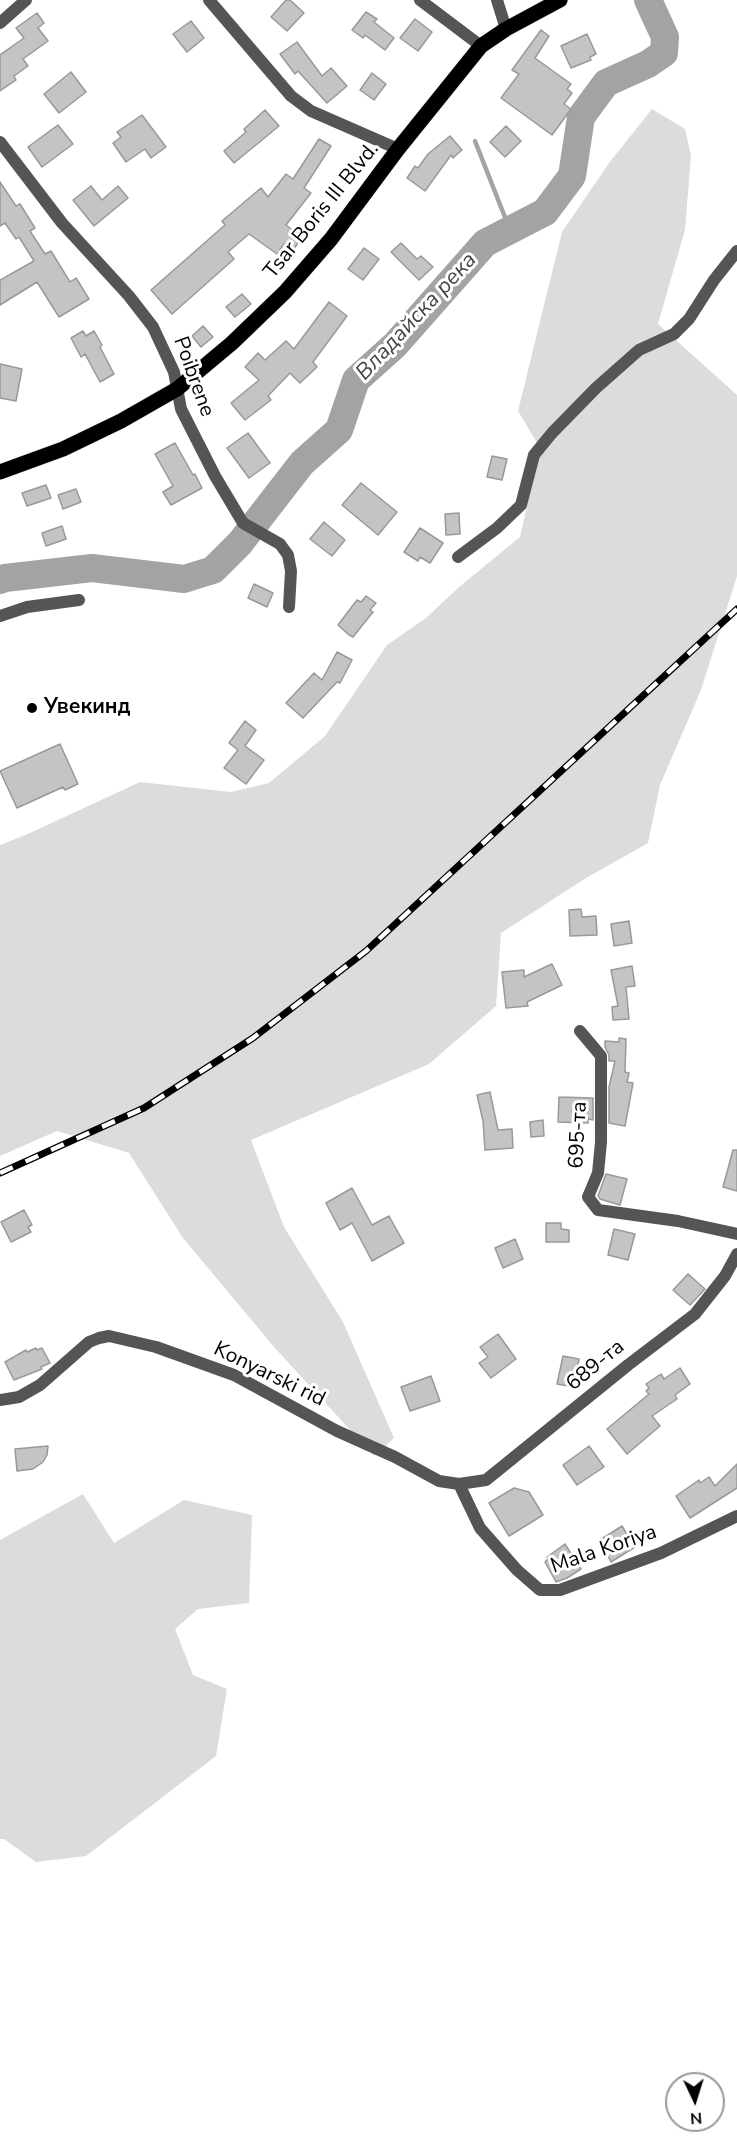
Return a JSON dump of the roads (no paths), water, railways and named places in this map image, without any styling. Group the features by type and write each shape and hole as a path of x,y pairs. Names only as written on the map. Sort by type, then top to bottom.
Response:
{"main road":[{"name":"Tsar Boris III Blvd.","path":"0,472 63,449 121,421 177,389 232,343 285,292 331,239 398,149 481,46 506,29 560,0"}],"street":[{"path":"0,23 26,0"},
{"path":"209,0 291,96 311,111 398,149"},
{"path":"420,0 481,46"},
{"path":"496,0 506,29"},
{"name":"Poibrene","path":"0,142 62,223 129,296 153,327 174,372 181,409 215,476 243,523 280,544 288,555 291,571 289,608"},
{"path":"458,556 497,528 521,505 534,455 552,433 596,388 639,350 674,334 689,319 714,280 737,251"},
{"path":"0,616 27,607 79,600"},
{"name":"695-та","path":"580,1031 601,1056 601,1142 598,1173 588,1197 598,1210 678,1221 737,1234"},
{"name":"689-та","path":"459,1484 486,1480 695,1314 725,1276 737,1254"},
{"name":"Konyarski rid","path":"0,1400 19,1397 26,1393 40,1384 89,1342 109,1336 156,1347 234,1375 337,1431 395,1457 439,1481 459,1484"},
{"name":"Mala Koriya","path":"459,1484 480,1528 517,1570 540,1590 560,1590 661,1554 737,1516"}],"waterway":[{"name":"Владайска река","path":"0,580 92,568 184,579 213,570 240,543 302,463 339,430 356,380 395,345 485,243 545,212 572,176 581,117 606,83 648,64 664,53 665,37 648,0"},
{"path":"475,141 510,230"}],"railway":[{"path":"0,1173 144,1108 253,1038 366,951 737,609"}],"place":[{"name":"Увекинд","path":"32,708"}]}
